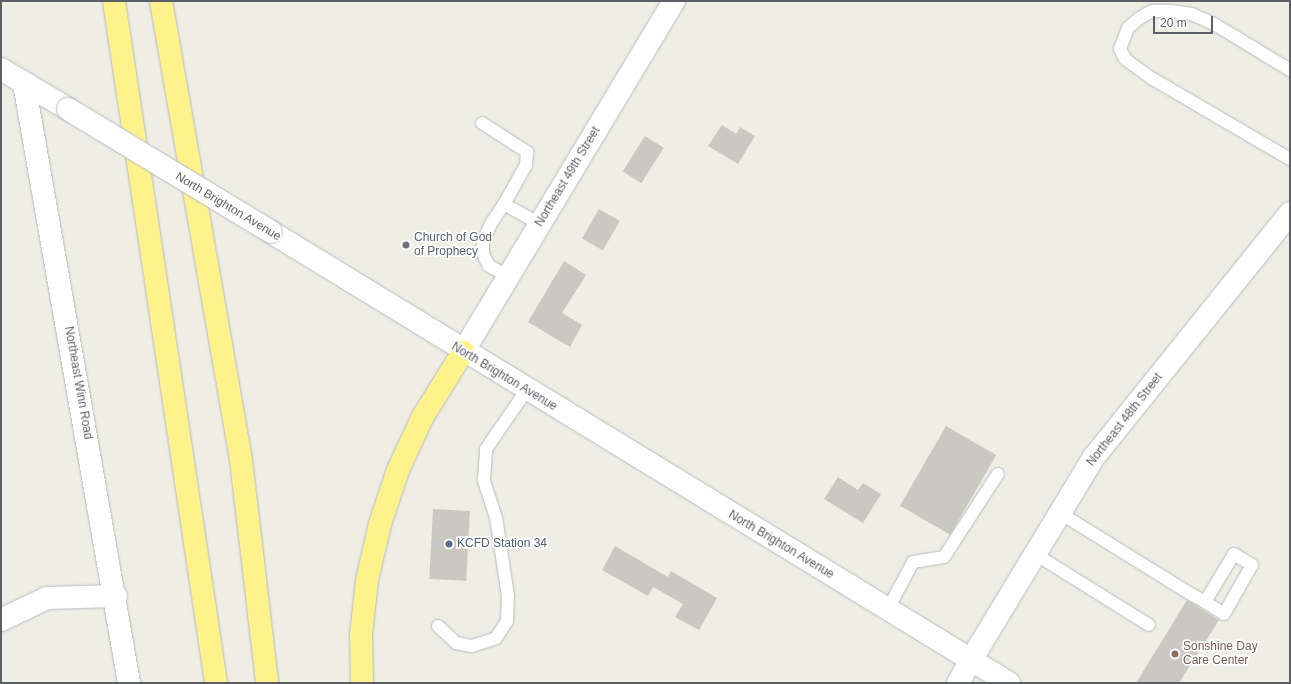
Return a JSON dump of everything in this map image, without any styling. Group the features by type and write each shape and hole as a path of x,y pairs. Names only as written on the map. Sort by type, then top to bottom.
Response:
{"highway":[{"path":"114,1 216,683"},
{"path":"161,1 242,460 266,683"},
{"path":"362,683 360,635 367,580 380,524 398,470 422,418 462,352"}],"street":[{"name":"Northeast 49th Street","path":"462,352 674,1"},
{"name":"North Brighton Avenue","path":"1,68 270,232 462,352 1009,683"},
{"name":"Northeast Winn Road","path":"24,83 116,596 129,683"},
{"name":"Northeast 48th Street","path":"958,683 1094,457 1290,213"},
{"path":"1,620 47,598 116,596"}],"lane":[{"path":"1290,70 1214,24 1192,14 1170,11 1152,10 1138,19 1128,28 1120,49 1125,58 1153,79 1290,159"},
{"path":"482,123 527,152 526,165 483,241 482,254 489,266 508,276"},
{"path":"504,204 540,224"},
{"path":"438,626 456,643 472,646 496,638 507,621 508,596 496,518 484,480 486,449 526,391"},
{"path":"888,609 913,562 944,557 998,474"},
{"path":"1060,512 1224,614 1252,565 1234,554 1205,602"},
{"path":"1035,554 1149,625"}],"building":[{"path":"722,125 736,134 740,127 755,136 738,164 708,146"},
{"path":"645,136 664,148 641,183 623,172"},
{"path":"599,209 620,221 603,250 582,238"},
{"path":"564,261 586,275 562,313 582,325 570,347 528,322"},
{"path":"946,426 996,455 950,535 900,506"},
{"path":"838,477 858,490 863,483 881,494 863,523 824,499"},
{"path":"433,509 470,511 466,581 429,579"},
{"path":"615,546 668,577 671,571 717,598 699,630 675,617 683,604 653,587 648,596 602,570"},
{"path":"1187,600 1219,620 1179,683 1136,683"}],"place":[{"name":"Church of God of Prophecy","path":"406,245"},
{"name":"KCFD Station 34","path":"449,544"},
{"name":"Sonshine Day Care Center","path":"1175,654"}]}
